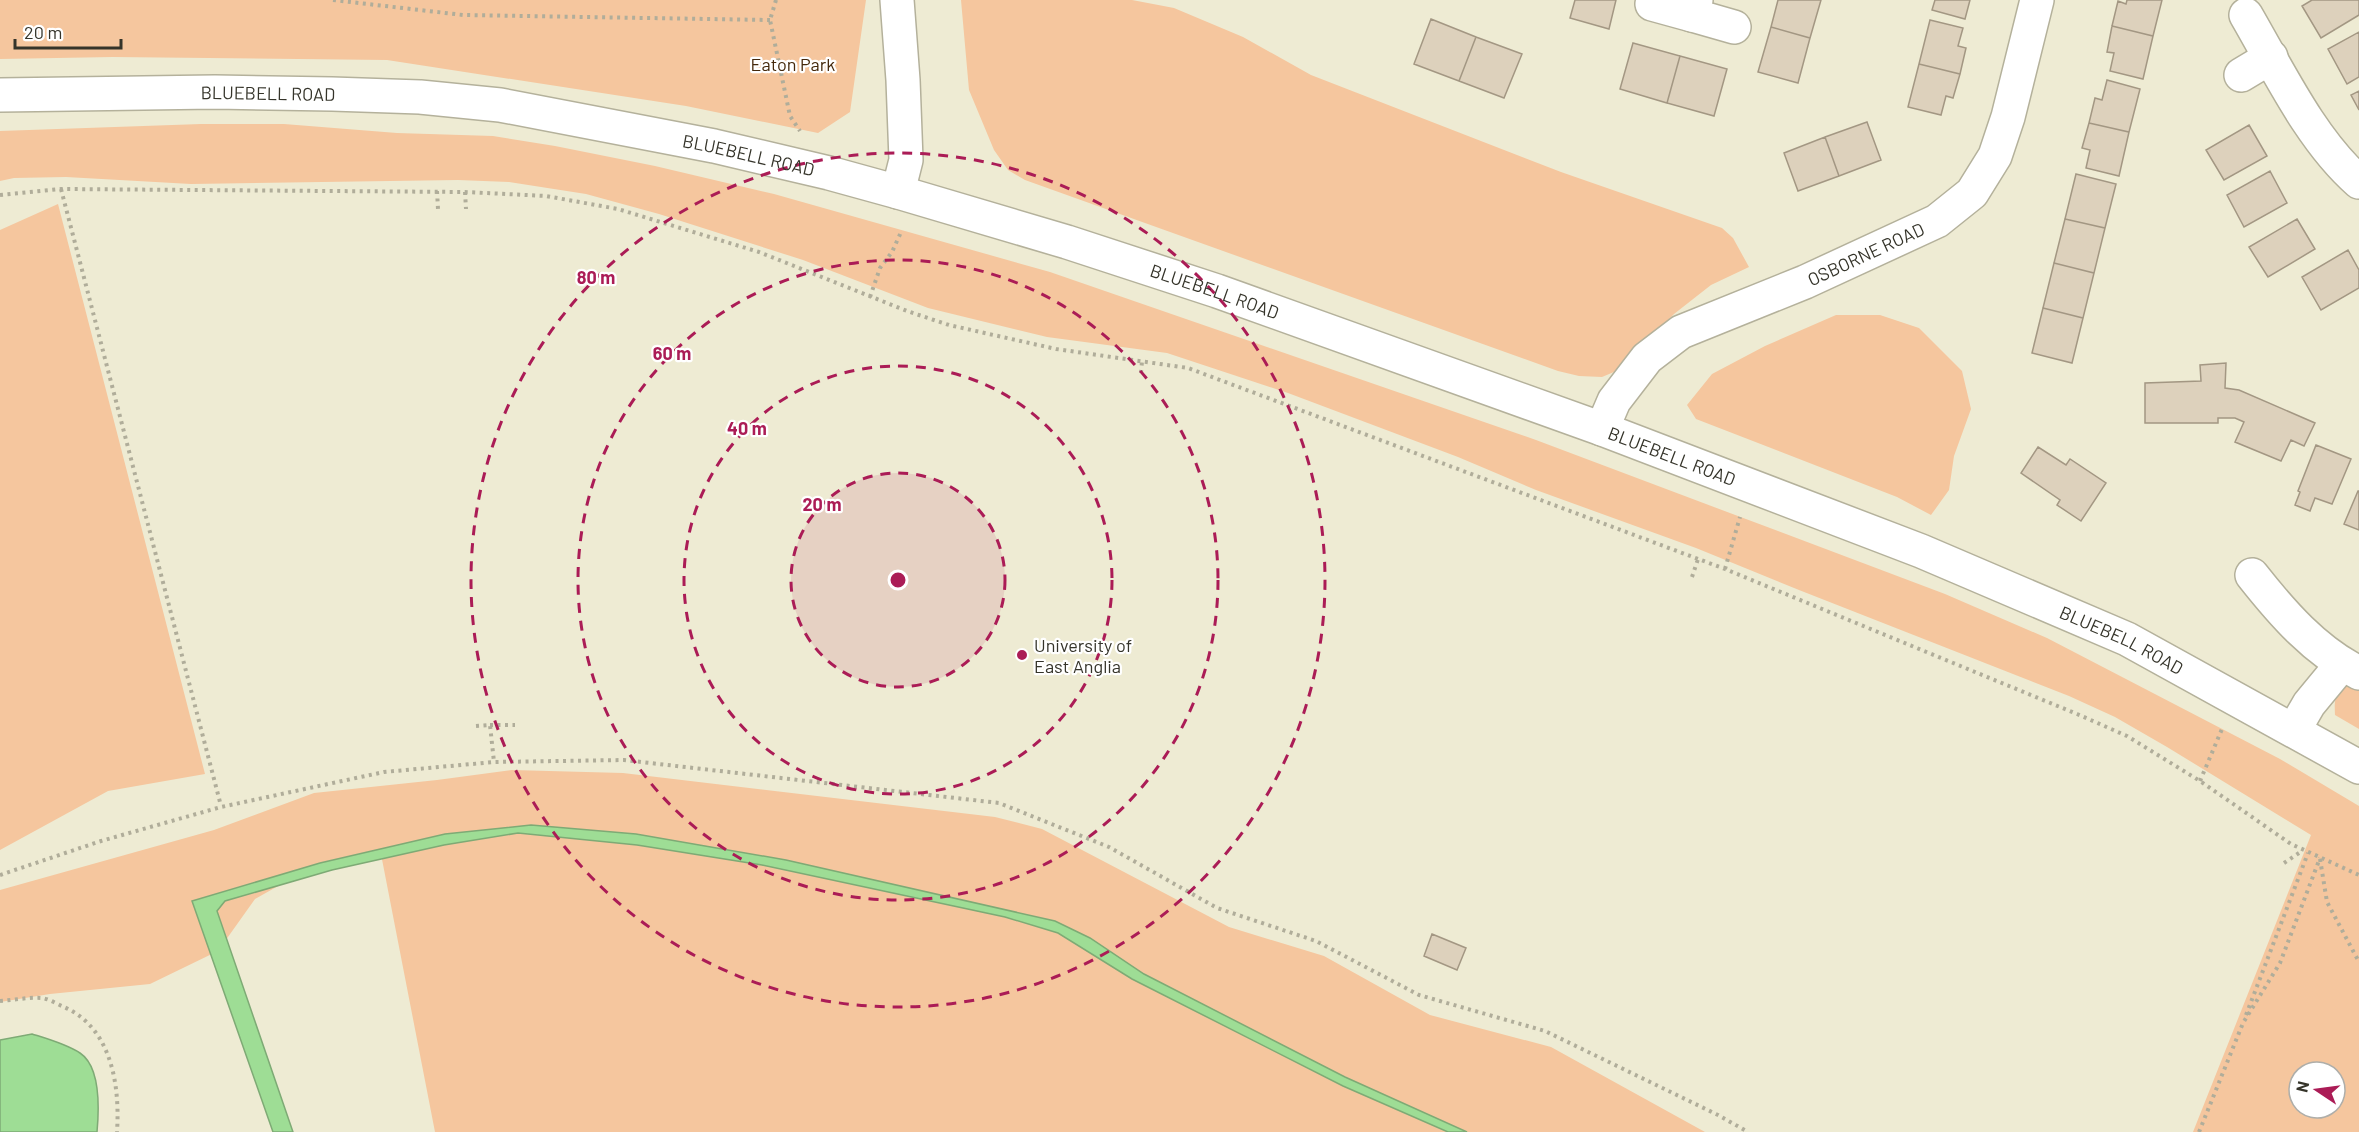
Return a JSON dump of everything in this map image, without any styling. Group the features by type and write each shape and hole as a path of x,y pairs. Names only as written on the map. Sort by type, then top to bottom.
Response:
{"street":[{"path":"897,0 906,160 898,192"},
{"name":"OSBORNE ROAD","path":"1602,429 1614,401 1647,358 1681,332 1805,282 1937,221 1972,193 1995,156 2008,117 2037,0"},
{"path":"1652,4 1694,8 1734,27"},
{"path":"2246,15 2314,129 2340,165 2359,182"},
{"path":"2241,75 2271,57"},
{"name":"BLUEBELL ROAD","path":"0,95 215,92 420,97 500,105 714,146 830,173 898,192 1067,242 1218,291 1602,429 1932,556 2127,639 2359,767"},
{"path":"2252,575 2285,616 2350,668 2309,704 2294,730"}],"path":[{"path":"333,0 464,15 770,20"},
{"path":"776,0 770,20 790,116 830,173"},
{"path":"60,189 221,807"},
{"path":"0,195 60,189 437,191 546,196 618,209 759,252 907,311 960,327 1056,349 1188,368 1725,569 2116,732 2200,781 2307,853 2359,875"},
{"path":"437,191 438,208"},
{"path":"465,192 466,209"},
{"path":"870,297 880,268 892,252 899,235"},
{"path":"1141,373 1142,361"},
{"path":"1725,569 1739,520"},
{"path":"1692,577 1698,559"},
{"path":"2200,781 2236,698"},
{"path":"490,725 494,762"},
{"path":"476,726 515,725"},
{"path":"0,874 101,841 221,807 384,772 494,762 624,760 999,803 1109,848 1217,908 1316,941 1419,995 1545,1031 1718,1115 1748,1132"},
{"path":"2284,863 2302,850"},
{"path":"2199,1132 2307,853"},
{"path":"2320,858 2327,902 2359,962"},
{"path":"2243,1023 2280,963 2320,858"},
{"path":"0,1001 44,998 79,1014 101,1042 114,1069 119,1107 117,1132"}],"green space":[{"name":"Eaton Park","path":"0,0 866,0 850,112 818,133 686,106 387,60 113,57 0,59"},
{"path":"961,0 1132,0 1174,8 1243,37 1311,75 1561,172 1722,228 1733,238 1749,267 1711,285 1674,314 1621,369 1602,377 1579,376 1558,371 1025,180 1008,170 994,150 969,90"},
{"path":"201,124 284,124 397,133 493,136 655,166 774,194 1050,272 1536,440 1945,594 2047,638 2280,759 2359,806 2359,1132 2193,1132 2311,835 2115,717 2069,696 1696,548 1536,490 1458,457 1288,393 1167,353 1047,337 928,308 803,260 659,214 586,194 509,182 458,180 191,184 66,177 14,178 0,181 0,131"},
{"path":"58,204 205,774 108,791 0,850 0,230"},
{"path":"1836,315 1880,315 1919,328 1962,371 1971,409 1954,456 1949,490 1931,515 1897,497 1696,419 1687,405 1712,374 1765,346"},
{"path":"2352,681 2359,684 2359,729 2335,715 2337,694 2342,687"},
{"path":"512,770 623,773 995,817 1042,829 1229,927 1324,956 1430,1015 1551,1047 1705,1132 435,1132 380,849 319,863 255,899 218,951 150,984 50,994 0,1002 0,890 214,830 314,793"}],"shaded area":[{"path":"531,825 636,834 786,860 1055,921 1090,938 1144,974 1345,1077 1467,1132 1448,1132 1343,1086 1132,979 1058,933 1005,917 762,865 637,845 518,833 444,845 332,870 225,901 217,911 293,1132 273,1132 192,901 320,863 445,834"},
{"path":"32,1034 69,1047 87,1060 92,1068 97,1090 97,1132 0,1132 0,1040"}],"building":[{"path":"1575,0 1616,0 1609,29 1570,18"},
{"path":"1778,0 1821,0 1810,38 1771,27"},
{"path":"1935,0 1970,0 1965,19 1932,10"},
{"path":"2127,0 2162,0 2153,36 2112,26 2118,1 2126,4"},
{"path":"2312,0 2359,0 2359,15 2321,38 2302,6"},
{"path":"1431,19 1476,37 1459,81 1414,64"},
{"path":"1930,20 1963,28 1958,46 1966,48 1960,74 1919,64"},
{"path":"2112,26 2153,36 2143,79 2110,71 2114,53 2107,52"},
{"path":"1771,27 1810,38 1798,83 1758,72"},
{"path":"2359,32 2359,77 2347,84 2328,49"},
{"path":"1476,37 1522,54 1504,98 1459,81"},
{"path":"1633,43 1680,56 1667,103 1620,89"},
{"path":"1680,56 1727,69 1714,116 1667,103"},
{"path":"1919,64 1960,74 1953,98 1946,96 1941,115 1908,107"},
{"path":"2107,80 2140,89 2129,132 2089,123 2095,98 2102,100"},
{"path":"2359,91 2359,110 2351,95"},
{"path":"1867,122 1881,160 1839,176 1825,137"},
{"path":"2089,123 2129,132 2119,176 2086,168 2090,150 2082,148"},
{"path":"2249,125 2267,156 2224,180 2206,150"},
{"path":"1825,137 1839,176 1798,191 1784,153"},
{"path":"2270,171 2287,203 2244,227 2227,195"},
{"path":"2076,174 2116,184 2105,228 2065,219"},
{"path":"2065,219 2105,228 2094,273 2054,263"},
{"path":"2297,219 2315,249 2268,277 2249,247"},
{"path":"2348,250 2359,270 2359,288 2321,310 2302,277"},
{"path":"2054,263 2094,273 2083,318 2043,308"},
{"path":"2043,308 2083,318 2072,363 2032,353"},
{"path":"2226,363 2225,388 2239,390 2315,423 2304,446 2291,440 2281,461 2235,442 2244,422 2235,418 2218,418 2218,423 2145,423 2145,383 2201,381 2200,365"},
{"path":"2316,445 2351,459 2332,504 2315,498 2310,511 2295,505"},
{"path":"2038,447 2066,465 2070,459 2106,483 2081,521 2057,505 2060,500 2021,473"},
{"path":"2359,491 2359,530 2344,524"},
{"path":"1432,934 1466,948 1457,970 1424,956"}],"place":[{"name":"University of East Anglia","path":"1022,655"}]}
